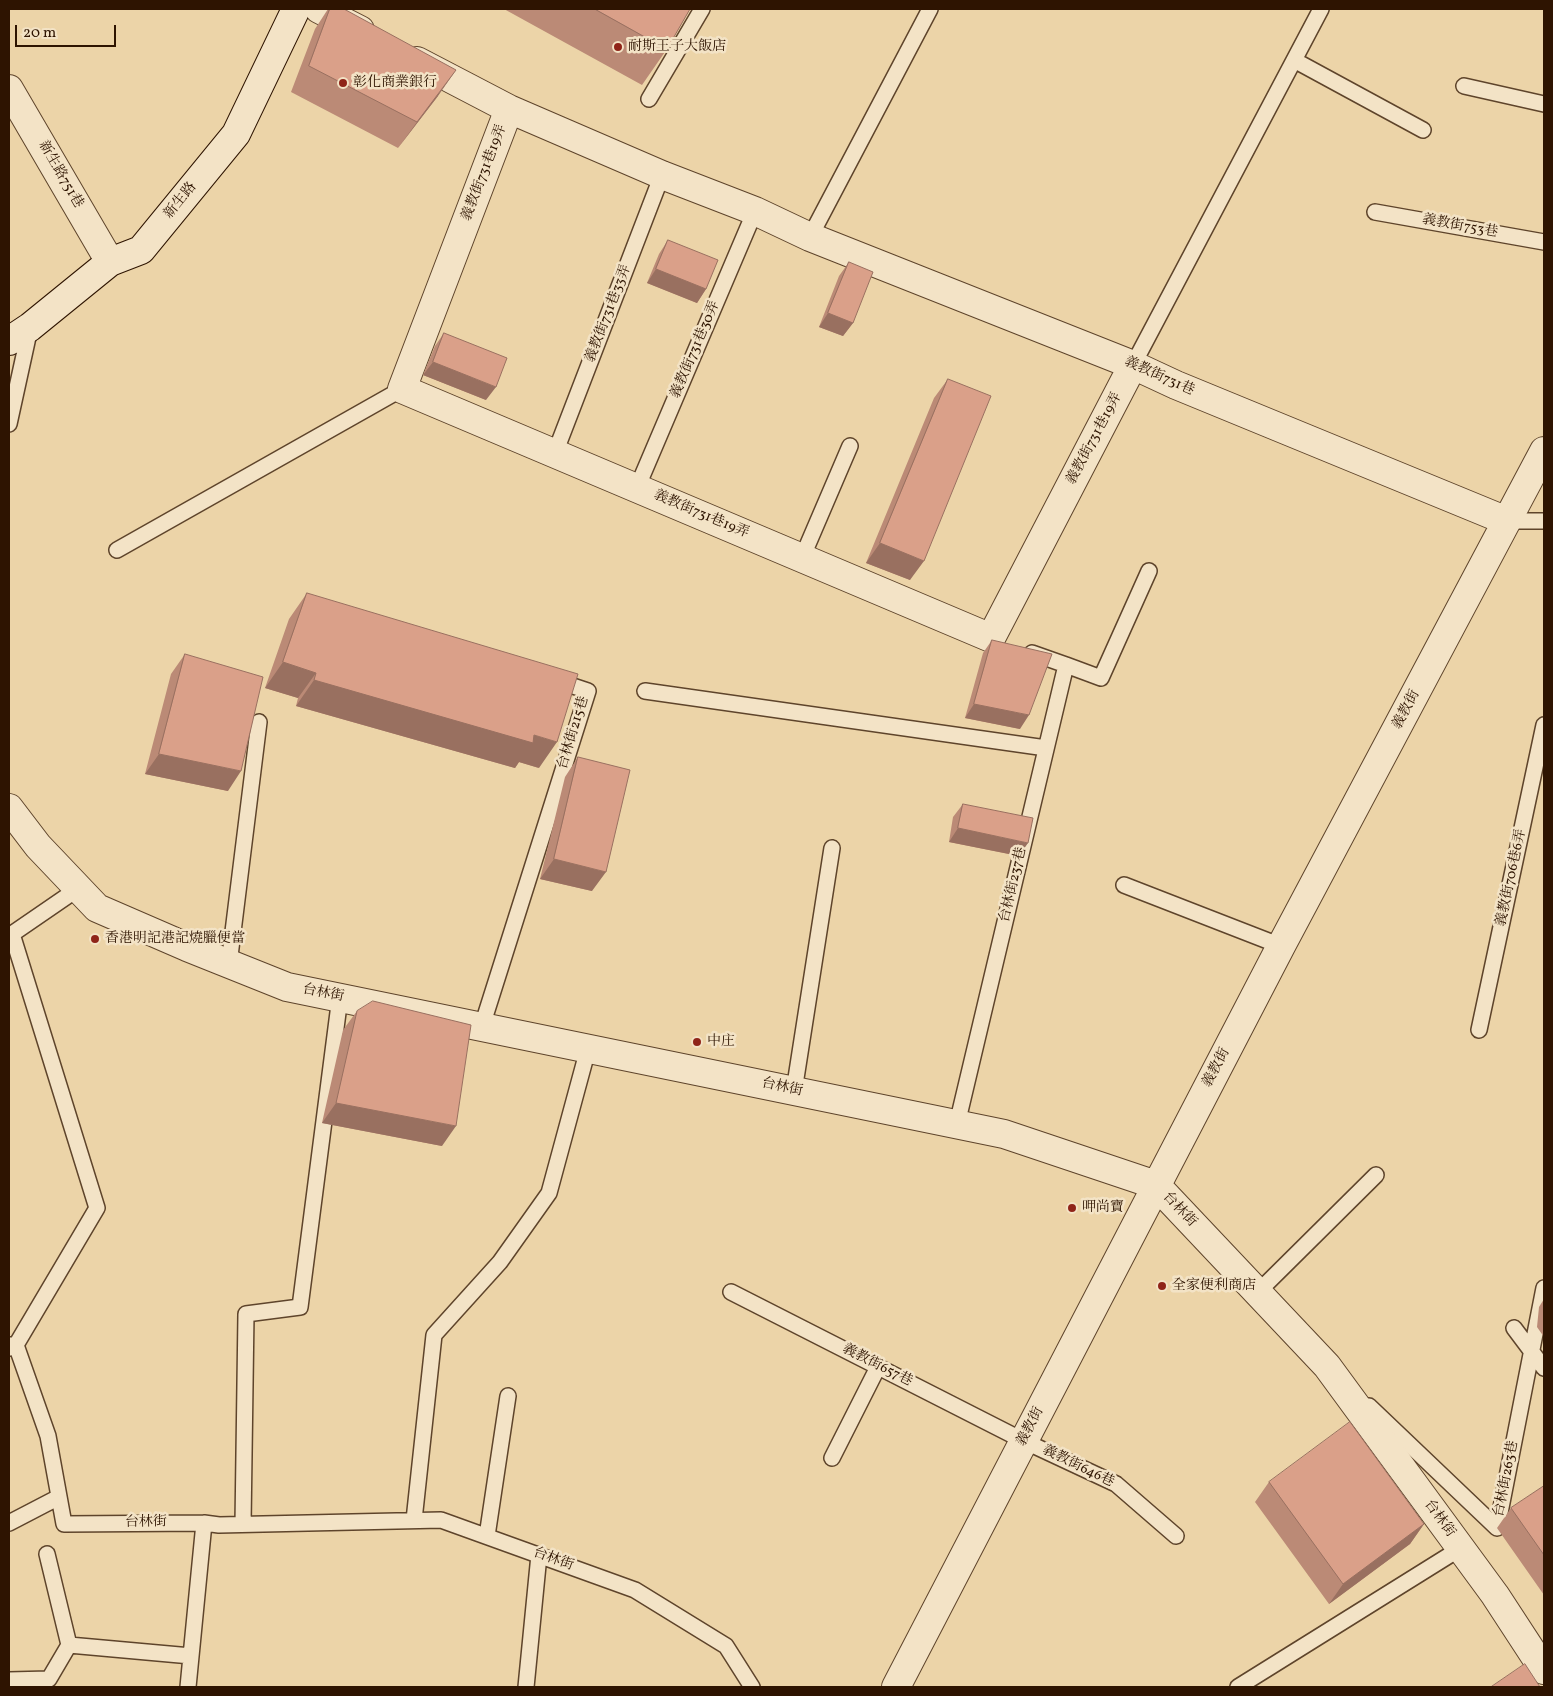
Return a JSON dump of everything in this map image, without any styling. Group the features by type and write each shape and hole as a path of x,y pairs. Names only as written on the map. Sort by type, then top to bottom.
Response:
{"street":[{"name":"新生路","path":"19,334 110,262 141,250 236,134 296,9"},
{"name":"義教街731巷","path":"319,9 509,109 662,175 755,211 810,237 1133,365 1176,385 1507,521"},
{"name":"新生路751巷","path":"9,89 110,262"},
{"name":"義教街731巷19弄","path":"509,109 402,389 996,640 1133,365"},
{"name":"義教街","path":"896,1687 1281,946 1544,451"},
{"name":"台林街","path":"9,808 38,846 97,908 287,987 1004,1134 1156,1185 1327,1366 1541,1656"}],"lane":[{"path":"650,99 702,9"},
{"path":"810,237 930,9"},
{"path":"1133,365 1321,9"},
{"path":"1294,60 1424,130"},
{"path":"1464,86 1544,104"},
{"name":"義教街731巷33弄","path":"555,454 662,175"},
{"name":"義教街731巷30弄","path":"637,488 755,211"},
{"name":"義教街753巷","path":"1375,212 1544,242"},
{"path":"9,424 19,334"},
{"path":"117,550 402,389"},
{"path":"802,558 850,446"},
{"path":"1507,521 1544,522"},
{"path":"1019,648 1101,678 1150,571"},
{"name":"台林街237巷","path":"958,1124 1066,666"},
{"name":"台林街215巷","path":"482,1026 588,691 542,675"},
{"path":"645,691 1046,748"},
{"path":"229,964 259,722"},
{"name":"義教街706巷6弄","path":"1479,1030 1544,726"},
{"path":"794,1091 832,848"},
{"path":"1124,886 1281,946"},
{"name":"台林街","path":"79,888 12,934 97,1208 11,1346 48,1436 64,1524 204,1523 219,1525 441,1520 635,1590 726,1646 752,1687"},
{"path":"242,1524 246,1314 300,1307 340,998"},
{"path":"414,1520 434,1335 500,1262 549,1194 588,1048"},
{"path":"1257,1293 1376,1175"},
{"name":"台林街263巷","path":"1327,1366 1497,1528 1544,1288"},
{"name":"義教街657巷","path":"730,1292 1024,1440"},
{"path":"1514,1328 1544,1368"},
{"path":"832,1458 878,1367"},
{"path":"487,1536 508,1396"},
{"name":"義教街646巷","path":"1024,1440 1116,1484 1176,1536"},
{"path":"9,1523 59,1497"},
{"path":"188,1687 204,1523"},
{"path":"1238,1687 1461,1548"},
{"path":"9,1680 49,1679 69,1645 47,1554"},
{"path":"526,1687 539,1555"},
{"path":"69,1645 191,1656"}],"building":[{"path":"330,9 344,9 456,70 417,122 309,66"},
{"path":"595,9 690,9 667,49"},
{"path":"668,240 718,260 706,289 656,269"},
{"path":"849,262 873,272 853,323 828,313"},
{"path":"444,333 507,358 496,387 433,362"},
{"path":"948,379 991,396 924,561 880,543"},
{"path":"307,593 578,674 557,742 534,735 533,743 314,680 316,673 283,662"},
{"path":"992,640 1052,654 1029,715 974,704"},
{"path":"185,654 263,677 241,771 159,754"},
{"path":"578,757 630,770 606,872 554,859"},
{"path":"963,804 1033,818 1028,843 958,828"},
{"path":"373,1001 471,1025 456,1126 336,1103 357,1011"},
{"path":"1350,1422 1424,1524 1343,1584 1269,1482"},
{"path":"1544,1486 1544,1555 1511,1508"},
{"path":"1525,1664 1540,1687 1491,1687"}],"place":[{"name":"耐斯王子大飯店","path":"618,47"},
{"name":"彰化商業銀行","path":"343,83"},
{"name":"香港明記港記燒臘便當","path":"95,939"},
{"name":"中庄","path":"697,1042"},
{"name":"呷尚寶","path":"1072,1208"},
{"name":"全家便利商店","path":"1162,1286"}]}
